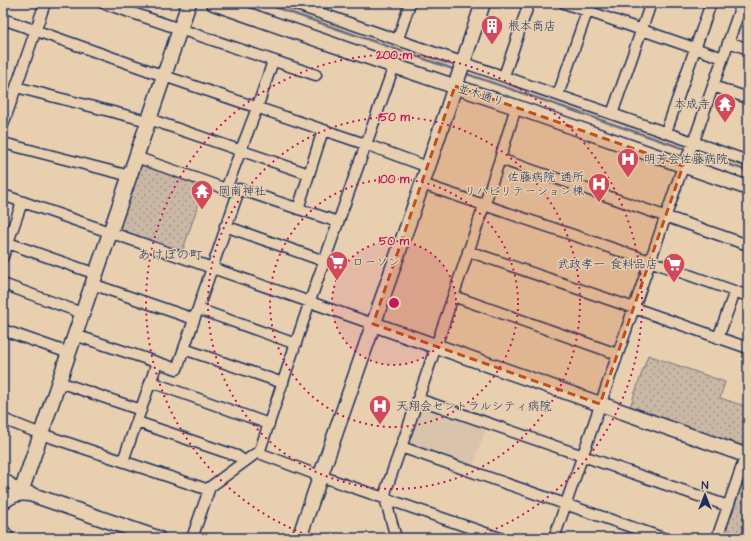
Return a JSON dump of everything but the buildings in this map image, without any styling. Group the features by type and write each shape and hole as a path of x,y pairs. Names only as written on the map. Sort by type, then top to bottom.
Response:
{"street":[{"path":"3,125 46,3"},
{"path":"103,3 316,75"},
{"path":"3,502 21,492 189,3"},
{"name":"並木通り","path":"213,3 394,66 460,73 516,107 689,152 748,188"},
{"path":"291,3 314,7 398,40 460,73 504,76 666,132 689,152 748,161"},
{"path":"398,40 410,3"},
{"path":"299,538 428,167 483,3"},
{"path":"504,76 529,3"},
{"path":"564,3 588,7 641,30 723,58"},
{"path":"612,114 651,3"},
{"path":"666,132 712,3"},
{"path":"554,538 665,216 742,3"},
{"path":"558,95 588,7"},
{"path":"3,19 428,167"},
{"path":"729,42 748,49"},
{"path":"226,189 273,61"},
{"path":"259,453 310,301 394,66"},
{"path":"16,86 149,120 309,174"},
{"path":"713,86 748,98"},
{"path":"396,538 384,498 386,490 500,159 516,107"},
{"path":"298,208 323,130"},
{"path":"3,143 130,176"},
{"path":"136,157 238,193"},
{"path":"500,159 748,245"},
{"path":"422,184 650,261 748,296"},
{"path":"75,335 177,369 239,189 338,222"},
{"path":"3,195 310,301 600,404 747,453 717,538"},
{"path":"3,257 22,202"},
{"path":"225,226 324,261"},
{"path":"8,243 194,319"},
{"path":"468,251 748,348"},
{"path":"3,284 82,313"},
{"path":"718,338 735,292"},
{"path":"452,296 617,354"},
{"path":"198,309 296,344"},
{"path":"3,330 69,353"},
{"path":"184,349 283,383"},
{"path":"123,462 157,363"},
{"path":"59,382 141,410"},
{"path":"151,382 269,424"},
{"path":"418,399 728,506"},
{"path":"3,420 209,490"},
{"path":"137,422 237,456 244,461"},
{"path":"401,447 664,538"},
{"path":"192,538 210,486 244,461 259,453 320,476 500,538"},
{"path":"3,479 21,492 158,538"},
{"path":"3,529 9,538"}],"highlighted area":[{"path":"455,86 683,166 600,404 373,324"}],"shaded area":[{"path":"145,163 205,185 182,252 120,231 119,228 141,165"},
{"path":"648,355 725,382 720,398 748,407 748,432 744,443 739,445 630,407"},
{"path":"420,405 487,426 472,468 408,446 407,442"},
{"path":"748,466 748,538 723,537"}],"waterway":[{"path":"263,3 456,70"},
{"path":"464,73 688,150"},
{"path":"693,152 748,171"}],"place":[{"name":"根本商店","path":"492,46"},
{"name":"本成寺","path":"725,124"},
{"name":"明芳会佐藤病院","path":"628,178"},
{"name":"佐藤病院 通所 リハビリテーション棟","path":"599,204"},
{"name":"岡南神社","path":"202,210"},
{"name":"ローソン","path":"337,282"},
{"name":"武政孝一 食料品店","path":"674,284"},
{"name":"天翔会セントラルシティ病院","path":"380,426"}],"district":[{"name":"あけぼの町","path":"170,254"}]}
